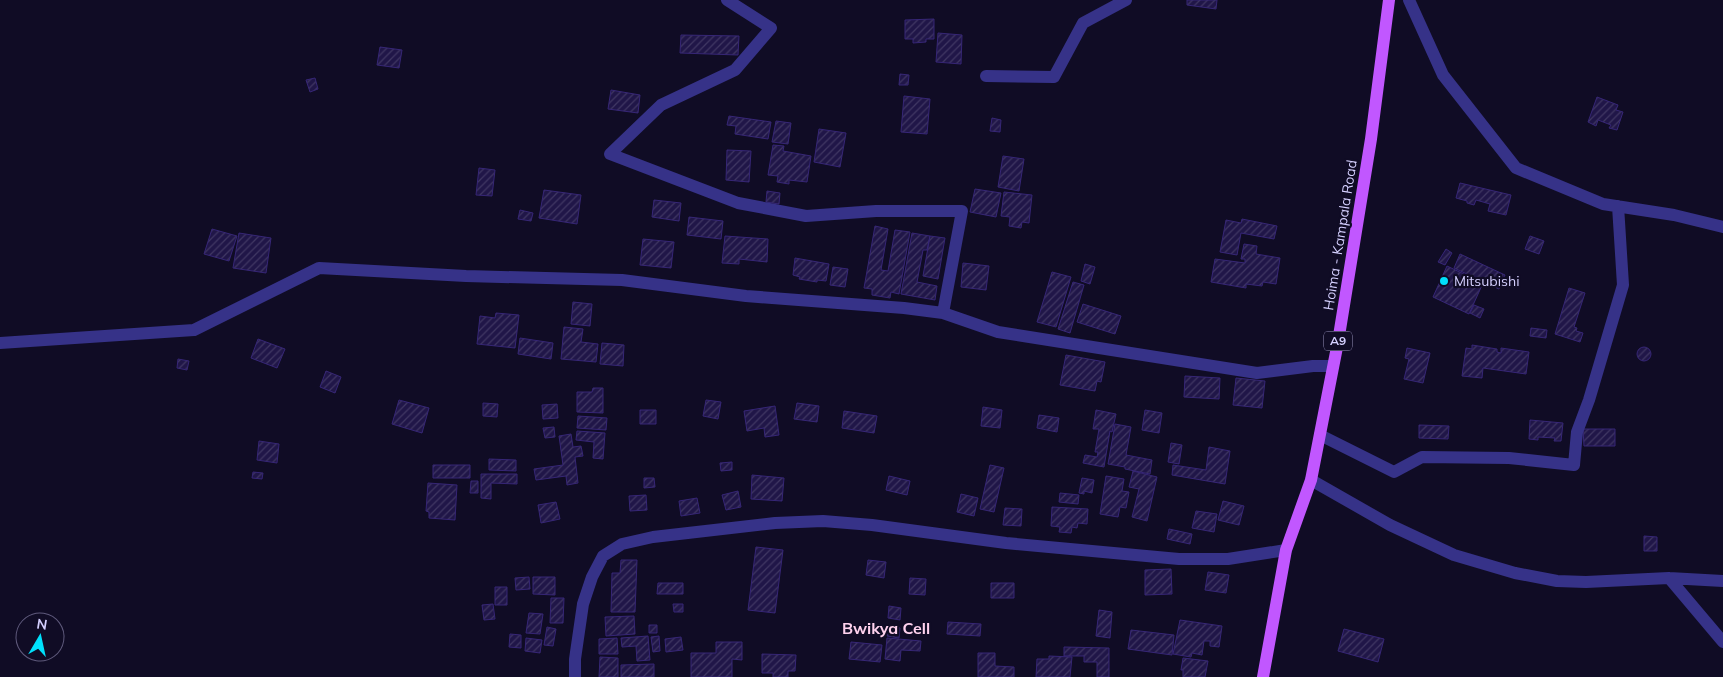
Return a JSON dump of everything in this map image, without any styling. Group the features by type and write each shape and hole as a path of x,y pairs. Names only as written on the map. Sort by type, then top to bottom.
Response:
{"main road":[{"name":"Hoima - Kampala Road","path":"1260,675 1286,550 1311,480 1333,366 1369,149 1389,0"}],"street":[{"path":"727,0 771,28 736,70 661,105 610,154 738,203 806,216 876,211 962,210 943,313"},
{"path":"986,76 1054,77 1083,23 1126,0"},
{"path":"1408,0 1443,75 1516,168 1603,204 1674,215 1723,227"},
{"path":"1320,434 1394,472 1422,457 1509,458 1574,465 1577,432 1589,400 1623,285 1618,206"},
{"path":"0,343 194,330 319,268 466,276 604,279 746,296 904,308 943,313 998,332 1257,373 1313,366 1333,366"},
{"path":"1311,480 1390,525 1446,552 1506,570 1557,581 1586,582 1669,578 1723,581"},
{"path":"575,677 575,659 583,604 592,577 603,556 622,544 653,536 775,523 823,521 872,525 1006,544 1179,559 1228,559 1286,550"},
{"path":"1669,578 1723,642"}],"building":[{"path":"1187,0 1217,0 1216,9 1187,5"},
{"path":"934,19 934,39 913,43 913,39 905,39 905,20"},
{"path":"938,33 962,35 961,64 936,62"},
{"path":"681,35 739,36 738,55 680,53"},
{"path":"380,47 402,50 399,68 377,65"},
{"path":"900,74 909,75 908,85 899,85"},
{"path":"315,78 318,89 310,92 306,80"},
{"path":"611,90 640,95 638,113 608,109"},
{"path":"904,96 930,99 927,134 901,132"},
{"path":"1597,97 1618,105 1616,110 1623,112 1617,130 1609,128 1611,125 1598,120 1596,126 1588,122"},
{"path":"729,116 771,122 768,139 735,134 736,126 727,125"},
{"path":"992,118 1001,120 1000,132 990,131"},
{"path":"776,121 791,123 788,144 772,142"},
{"path":"819,129 846,133 840,167 814,162"},
{"path":"773,145 784,146 783,151 811,156 807,182 789,180 789,184 777,182 778,176 768,175"},
{"path":"727,150 751,151 749,182 726,180"},
{"path":"1003,156 1024,159 1019,191 998,187"},
{"path":"479,168 495,170 492,196 476,195"},
{"path":"1460,183 1511,195 1506,215 1488,211 1490,204 1476,200 1474,205 1456,198"},
{"path":"975,189 1001,193 996,217 970,212"},
{"path":"544,190 581,195 577,224 539,218"},
{"path":"767,191 780,193 779,204 766,202"},
{"path":"1004,192 1032,195 1029,223 1022,222 1021,228 1009,226 1010,217 1001,216"},
{"path":"654,200 681,203 679,221 652,217"},
{"path":"520,210 533,213 531,221 518,219"},
{"path":"689,217 723,221 721,239 687,235"},
{"path":"1242,219 1277,226 1274,239 1241,233 1237,255 1220,252 1226,220 1241,223"},
{"path":"875,226 888,229 881,270 888,271 895,230 910,232 899,294 891,292 890,298 872,295 872,289 864,288"},
{"path":"212,229 237,236 229,261 204,254"},
{"path":"239,233 271,238 266,273 233,268"},
{"path":"912,233 930,236 927,250 923,250 917,282 937,286 935,300 901,294"},
{"path":"725,236 768,239 767,262 739,259 739,264 722,263"},
{"path":"930,236 945,238 938,279 923,276"},
{"path":"1530,236 1544,241 1539,254 1525,249"},
{"path":"643,239 674,242 671,268 640,265"},
{"path":"1244,244 1257,246 1256,254 1280,258 1276,284 1263,282 1262,286 1246,284 1246,288 1211,282 1215,259 1245,263 1245,259 1241,259"},
{"path":"1446,249 1452,253 1445,265 1438,262"},
{"path":"1460,254 1505,275 1499,289 1454,268"},
{"path":"795,258 829,264 826,281 817,280 817,282 799,279 800,277 793,275"},
{"path":"963,263 989,266 986,290 961,287"},
{"path":"1085,264 1095,267 1090,284 1081,281"},
{"path":"1447,266 1483,283 1469,314 1433,297"},
{"path":"833,267 848,269 845,287 830,285"},
{"path":"1052,272 1071,277 1056,327 1037,322"},
{"path":"1073,282 1084,285 1070,333 1058,329"},
{"path":"1569,288 1585,293 1574,327 1577,328 1576,331 1583,333 1580,342 1555,334"},
{"path":"573,302 592,304 590,326 571,324"},
{"path":"1083,304 1121,316 1115,334 1077,322"},
{"path":"1474,305 1484,309 1480,318 1470,313"},
{"path":"496,313 519,315 515,348 477,344 480,316 495,318"},
{"path":"564,327 583,329 581,342 598,344 596,362 561,359"},
{"path":"1531,328 1547,330 1546,338 1530,336"},
{"path":"520,338 553,343 551,359 518,354"},
{"path":"258,339 285,349 277,368 251,358"},
{"path":"602,343 624,345 623,366 600,364"},
{"path":"1472,345 1497,349 1497,352 1501,353 1501,348 1529,352 1526,374 1483,368 1482,378 1462,376 1466,348 1472,349"},
{"path":"1641,347 1647,347 1651,354 1647,361 1641,361 1637,357 1637,351"},
{"path":"1407,348 1430,353 1423,383 1404,379 1409,359 1405,358"},
{"path":"1066,355 1105,362 1101,382 1097,381 1095,391 1060,385"},
{"path":"178,359 189,361 187,370 177,368"},
{"path":"326,371 341,377 335,393 320,387"},
{"path":"1185,376 1220,378 1219,399 1184,397"},
{"path":"1236,378 1265,381 1262,408 1233,405"},
{"path":"593,388 603,388 603,413 577,412 577,392 592,392"},
{"path":"399,400 429,408 422,433 392,424"},
{"path":"706,400 721,402 718,419 703,416"},
{"path":"483,403 498,404 497,417 483,416"},
{"path":"797,403 819,406 817,422 794,419"},
{"path":"557,404 558,418 543,419 542,405"},
{"path":"775,406 779,435 765,437 764,428 747,431 744,411"},
{"path":"983,407 1002,410 1000,428 981,426"},
{"path":"640,410 656,410 656,424 640,424"},
{"path":"1096,410 1116,414 1112,432 1110,431 1104,467 1083,463 1085,455 1097,457 1098,452 1095,452 1099,429 1093,429"},
{"path":"1145,410 1162,413 1159,433 1142,430"},
{"path":"844,411 877,416 874,433 842,428"},
{"path":"1039,415 1059,418 1057,432 1037,428"},
{"path":"578,416 607,418 606,430 577,428"},
{"path":"1530,420 1563,423 1561,441 1554,441 1555,438 1538,437 1538,440 1529,439"},
{"path":"1115,424 1131,427 1126,455 1152,460 1150,474 1108,464"},
{"path":"1419,425 1449,426 1448,439 1419,438"},
{"path":"554,427 555,437 545,438 543,428"},
{"path":"1583,429 1615,429 1615,446 1584,446"},
{"path":"577,431 605,433 603,459 593,458 594,442 576,440"},
{"path":"571,434 573,447 581,446 583,456 575,457 578,483 567,485 566,476 536,480 534,469 563,465 559,436"},
{"path":"259,441 279,444 277,463 257,460"},
{"path":"1171,443 1182,445 1179,464 1168,462"},
{"path":"1209,447 1230,451 1225,484 1172,475 1173,465 1206,470"},
{"path":"489,459 516,460 516,471 489,470"},
{"path":"732,462 732,470 721,471 720,463"},
{"path":"433,465 470,465 470,478 433,478"},
{"path":"990,465 1004,468 994,512 980,509"},
{"path":"1133,471 1157,477 1147,521 1132,517 1139,489 1129,487"},
{"path":"253,472 263,473 262,479 252,478"},
{"path":"481,474 517,474 517,484 491,483 491,499 481,498"},
{"path":"752,475 784,478 782,501 751,499"},
{"path":"889,476 910,481 907,495 886,490"},
{"path":"1106,476 1124,479 1122,491 1129,492 1126,508 1120,507 1118,517 1100,514"},
{"path":"644,478 654,478 655,487 644,488"},
{"path":"1082,478 1094,480 1092,493 1084,491 1084,494 1079,493"},
{"path":"471,481 478,481 478,493 470,493"},
{"path":"428,483 457,485 455,520 429,518 429,512 426,511"},
{"path":"738,491 741,507 726,510 722,495"},
{"path":"1060,493 1079,495 1078,504 1059,502"},
{"path":"961,494 978,498 974,516 957,512"},
{"path":"646,495 647,510 630,511 629,496"},
{"path":"697,498 700,513 681,516 679,501"},
{"path":"1223,501 1244,506 1239,525 1218,520"},
{"path":"556,502 560,519 541,523 538,505"},
{"path":"1052,507 1088,509 1087,524 1078,523 1077,528 1072,527 1071,533 1059,532 1060,527 1051,526"},
{"path":"1005,508 1022,509 1021,526 1003,525"},
{"path":"1196,511 1217,514 1214,532 1192,528"},
{"path":"1169,529 1192,534 1190,544 1167,539"},
{"path":"1644,536 1657,537 1657,551 1644,551"},
{"path":"756,547 783,550 775,613 748,610"},
{"path":"621,560 637,560 635,612 611,612 612,573 620,573"},
{"path":"868,560 886,562 884,578 866,575"},
{"path":"1171,569 1172,594 1145,595 1145,570"},
{"path":"1208,572 1229,575 1226,593 1205,590"},
{"path":"529,577 530,589 516,590 515,578"},
{"path":"533,577 555,577 555,595 533,594"},
{"path":"910,578 926,579 925,595 909,594"},
{"path":"658,583 683,583 683,594 657,594"},
{"path":"991,583 1014,583 1014,598 991,598"},
{"path":"495,587 507,587 507,605 495,605"},
{"path":"551,598 564,598 563,623 550,623"},
{"path":"493,604 495,619 484,620 482,605"},
{"path":"673,604 683,604 683,612 674,612"},
{"path":"889,606 901,608 900,620 888,618"},
{"path":"1099,610 1112,612 1110,638 1096,636"},
{"path":"529,613 543,614 540,634 526,633"},
{"path":"634,616 635,634 606,636 605,617"},
{"path":"1180,620 1222,626 1219,647 1210,646 1210,641 1204,641 1202,655 1192,653 1191,657 1173,654"},
{"path":"948,622 981,624 980,636 947,634"},
{"path":"649,625 657,625 657,633 649,633"},
{"path":"888,626 900,628 899,638 887,636"},
{"path":"547,627 556,629 553,646 544,645"},
{"path":"1344,629 1384,639 1378,662 1338,651"},
{"path":"1131,630 1174,635 1172,655 1128,649"},
{"path":"510,634 521,635 521,648 509,647"},
{"path":"648,636 650,660 637,661 636,646 622,647 621,638"},
{"path":"659,636 660,651 653,652 651,637"},
{"path":"681,637 683,650 666,652 665,639"},
{"path":"526,638 542,640 540,653 525,651"},
{"path":"617,638 618,654 599,654 599,639"},
{"path":"887,638 921,641 920,651 901,650 900,661 885,659"},
{"path":"716,642 742,642 742,660 732,659 732,677 691,677 691,653 716,653"},
{"path":"851,642 882,645 880,662 849,659"},
{"path":"1064,647 1109,648 1109,677 1097,677 1097,662 1084,662 1084,656 1064,656"},
{"path":"978,653 995,653 995,666 1014,667 1014,677 978,677"},
{"path":"762,654 796,655 795,671 788,671 788,677 773,677 773,673 762,673"},
{"path":"1049,656 1072,657 1070,677 1036,677 1037,659 1049,659"},
{"path":"600,657 618,658 618,677 599,677"},
{"path":"1183,658 1208,661 1205,677 1183,677 1183,670 1181,670"},
{"path":"654,664 654,677 621,677 621,665"}],"place":[{"name":"Mitsubishi","path":"1444,281"}],"district":[{"name":"Bwikya Cell","path":"886,628"}]}
